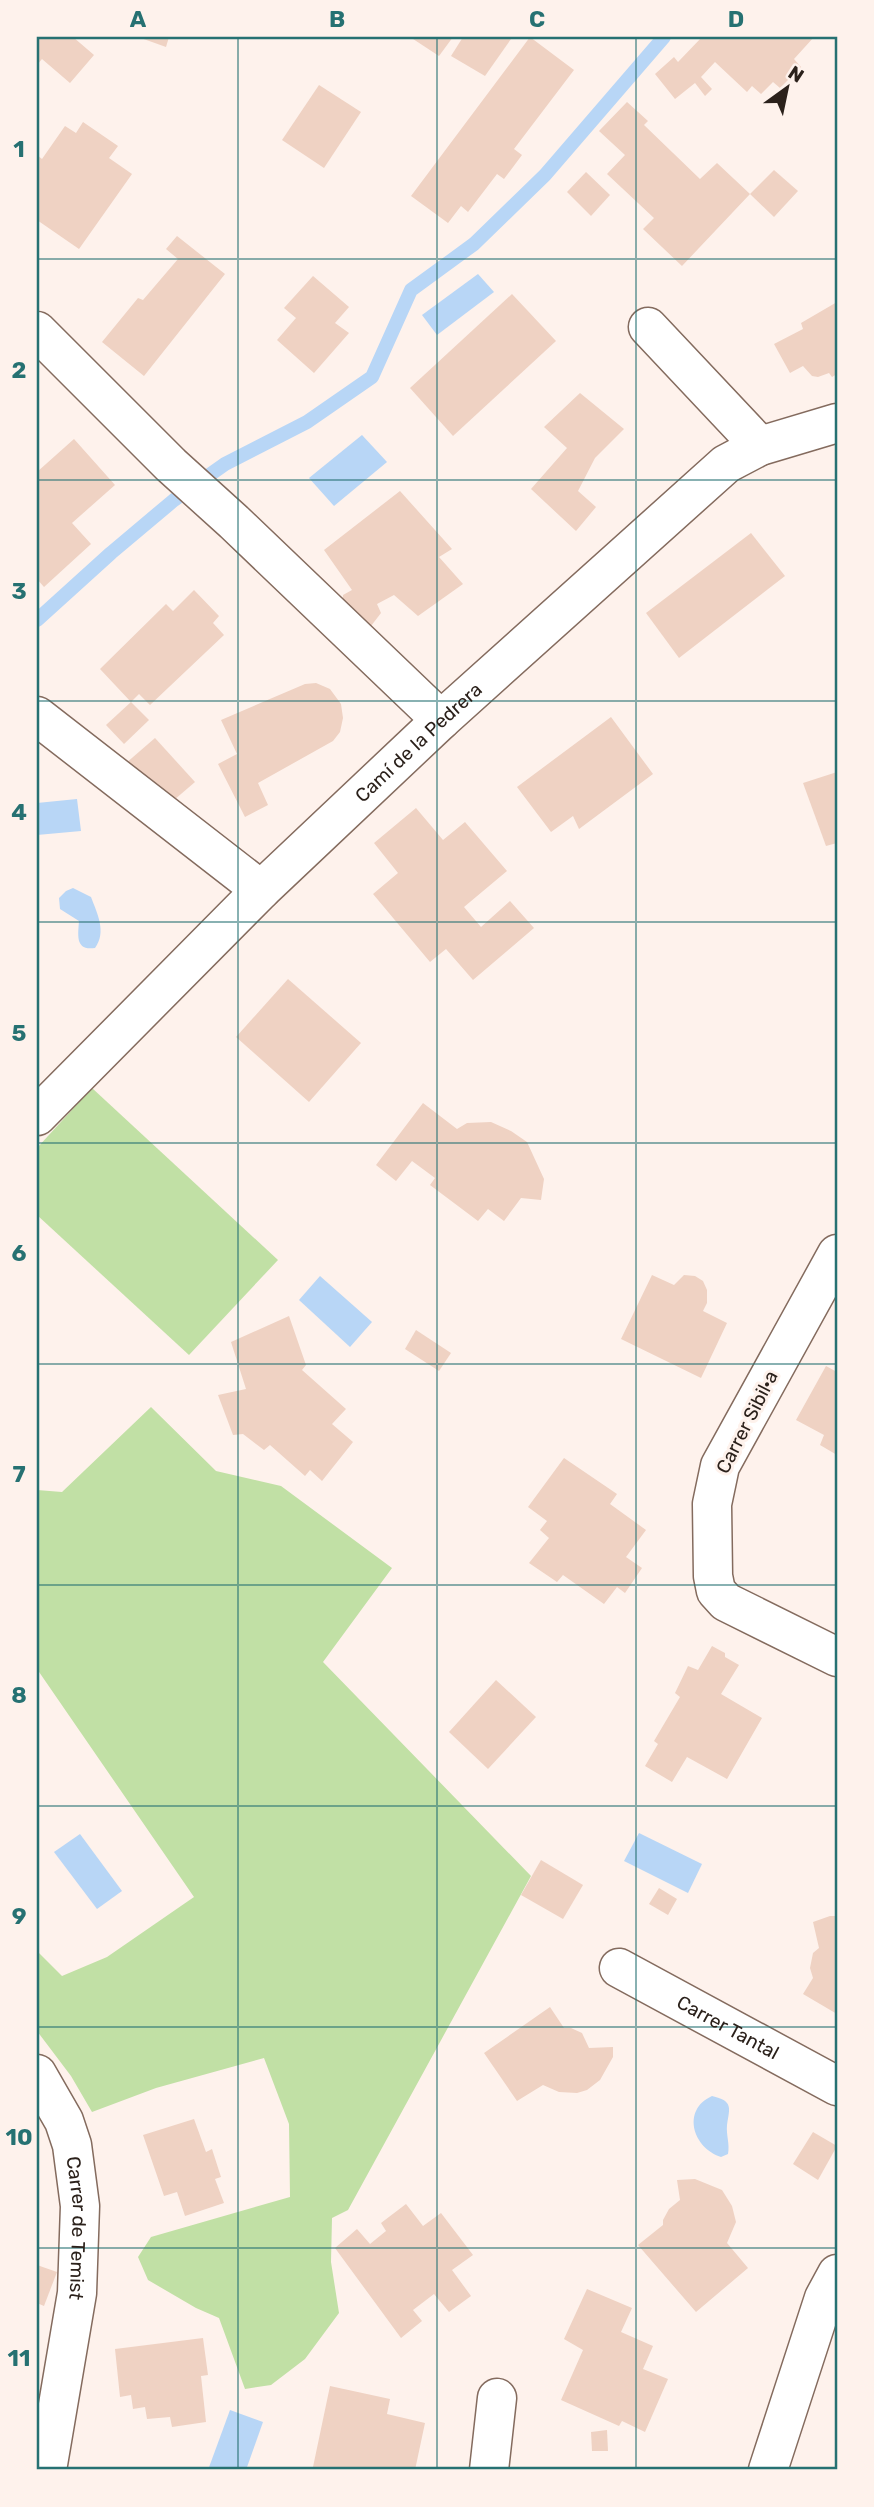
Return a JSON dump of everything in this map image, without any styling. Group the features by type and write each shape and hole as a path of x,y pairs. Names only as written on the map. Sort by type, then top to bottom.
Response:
{"street":[{"path":"648,327 760,446"},
{"path":"37,331 171,465 441,720"},
{"name":"Camí de la Pedrera","path":"37,1116 261,890 441,720 726,464 760,446 837,423"},
{"path":"37,716 261,890"},
{"name":"Carrer Sibil·a","path":"837,1254 720,1466 712,1504 713,1576 716,1591 726,1602 837,1657"},
{"name":"Carrer Tantal","path":"619,1968 837,2086"},
{"name":"Carrer de Temist","path":"37,2074 64,2120 72,2145 80,2206 77,2293 47,2470"},
{"path":"768,2470 824,2298 837,2274"},
{"path":"489,2470 497,2398"}],"green space":[{"path":"92,1088 278,1260 189,1355 37,1215 37,1148"},
{"path":"151,1407 216,1471 281,1486 392,1568 323,1662 531,1876 348,2210 332,2218 331,2262 339,2313 305,2359 271,2385 245,2389 219,2318 148,2280 138,2257 151,2237 290,2197 289,2124 264,2058 156,2088 92,2112 71,2076 37,2031 37,1951 62,1976 107,1957 194,1897 37,1669 37,1490 62,1492"}],"water":[{"path":"478,274 494,292 437,335 422,315"},
{"path":"362,435 387,462 334,506 309,478"},
{"path":"77,799 81,831 37,835 37,803"},
{"path":"73,888 91,897 96,909 101,929 95,948 81,944 78,936 79,921 60,909 59,898"},
{"path":"320,1276 372,1322 350,1347 299,1300"},
{"path":"639,1833 702,1864 688,1893 624,1861"},
{"path":"80,1834 122,1891 97,1909 54,1852"},
{"path":"712,2096 724,2100 729,2106 728,2154 721,2157 703,2146 694,2128 696,2110"},
{"path":"230,2410 263,2422 246,2470 208,2470"}],"building":[{"path":"37,37 73,37 94,55 70,83 42,59 37,65"},
{"path":"138,37 169,37 166,47"},
{"path":"410,37 453,37 439,56"},
{"path":"463,37 511,39 485,76 451,56"},
{"path":"530,37 574,70 514,149 522,155 504,179 497,174 468,212 461,206 448,223 411,196"},
{"path":"702,37 814,37 794,59 801,67 780,88 773,82 761,94 752,86 747,92 715,62 701,77 712,89 705,96 695,83 675,99 655,74 674,57 678,62"},
{"path":"319,85 361,112 324,168 282,140"},
{"path":"627,102 648,121 644,125 700,179 717,163 750,194 682,266 643,229 654,218 607,174 625,155 599,131"},
{"path":"83,122 118,146 109,158 132,174 79,249 37,220 37,155 42,159 65,126 76,133"},
{"path":"774,170 798,191 774,217 750,194"},
{"path":"586,172 610,195 591,216 567,192"},
{"path":"177,236 225,274 144,376 102,342 138,298 143,300 178,259 166,249"},
{"path":"313,276 349,307 335,323 349,333 314,373 277,340 296,318 284,308"},
{"path":"512,294 556,341 453,436 410,388"},
{"path":"837,302 837,374 832,377 829,373 812,376 803,366 790,373 774,344 803,329 801,323"},
{"path":"580,393 624,429 595,458 578,491 596,507 576,531 531,489 567,448 544,427"},
{"path":"74,439 115,485 72,523 91,544 44,587 37,579 37,472"},
{"path":"400,491 452,549 439,557 463,584 418,616 394,595 377,604 381,613 371,626 353,625 343,612 343,595 352,590 324,550"},
{"path":"751,533 785,576 679,658 646,613"},
{"path":"194,590 219,616 213,623 224,635 150,705 139,694 131,702 100,669 166,604 173,611"},
{"path":"316,683 330,689 341,704 343,718 340,732 333,741 258,783 268,805 245,817 218,764 237,754 221,720 305,684"},
{"path":"131,702 149,720 124,744 106,725"},
{"path":"611,717 653,774 579,829 573,816 551,832 517,787"},
{"path":"155,738 195,782 174,800 125,764"},
{"path":"837,772 837,843 826,846 803,783"},
{"path":"416,808 443,840 465,822 507,871 464,907 481,927 510,901 534,928 473,980 446,949 430,962 373,894 398,873 374,843"},
{"path":"288,979 361,1043 309,1102 236,1037"},
{"path":"423,1103 457,1129 467,1123 491,1122 527,1142 544,1179 541,1200 521,1198 504,1221 488,1209 478,1221 430,1185 435,1178 412,1161 396,1181 376,1165"},
{"path":"652,1275 674,1285 684,1275 695,1276 703,1281 707,1290 707,1303 703,1311 727,1323 701,1378 621,1339"},
{"path":"289,1316 306,1365 302,1370 346,1409 332,1424 353,1442 322,1481 310,1470 305,1476 270,1445 264,1450 243,1434 233,1435 218,1395 246,1389 231,1342"},
{"path":"416,1330 451,1353 439,1371 405,1349"},
{"path":"826,1366 837,1372 837,1455 820,1445 824,1435 796,1420"},
{"path":"564,1458 617,1494 610,1504 646,1530 626,1557 642,1568 625,1593 617,1587 604,1604 563,1575 557,1582 529,1563 549,1538 540,1530 547,1521 528,1507"},
{"path":"712,1646 739,1665 721,1694 762,1718 727,1779 687,1757 672,1782 645,1766 658,1744 654,1741 680,1697 675,1693 688,1666 698,1670"},
{"path":"496,1680 536,1717 488,1769 449,1732"},
{"path":"541,1860 583,1885 563,1919 521,1895"},
{"path":"659,1888 677,1899 668,1915 649,1904"},
{"path":"837,1916 837,2014 803,1994 813,1978 810,1968 813,1953 819,1948 813,1922"},
{"path":"550,2007 564,2028 582,2033 589,2048 613,2047 613,2057 600,2080 587,2090 577,2093 559,2092 543,2085 517,2101 484,2053"},
{"path":"194,2119 206,2152 212,2149 221,2177 215,2179 224,2203 185,2216 177,2192 164,2196 143,2135"},
{"path":"813,2132 837,2146 818,2180 793,2164"},
{"path":"695,2179 722,2190 732,2206 736,2222 727,2243 748,2268 696,2312 638,2245 663,2225 669,2209 680,2200 677,2180"},
{"path":"406,2204 423,2226 441,2213 473,2255 452,2270 471,2296 449,2312 434,2294 413,2310 422,2321 401,2338 335,2248 357,2229 370,2244 386,2231 381,2223"},
{"path":"37,2265 57,2272 44,2306 37,2303"},
{"path":"587,2289 632,2308 621,2332 653,2346 643,2369 668,2379 645,2432 622,2421 619,2426 561,2400 583,2350 564,2339"},
{"path":"203,2338 208,2375 201,2376 206,2422 172,2427 170,2417 147,2419 145,2407 133,2409 131,2395 120,2397 115,2349"},
{"path":"330,2386 390,2399 387,2414 425,2423 415,2470 330,2470 313,2467"},
{"path":"607,2430 608,2451 592,2451 591,2432"}],"waterway":[{"path":"37,620 174,500 225,464 307,422 372,377 411,290 474,244 545,175 664,37"}]}
